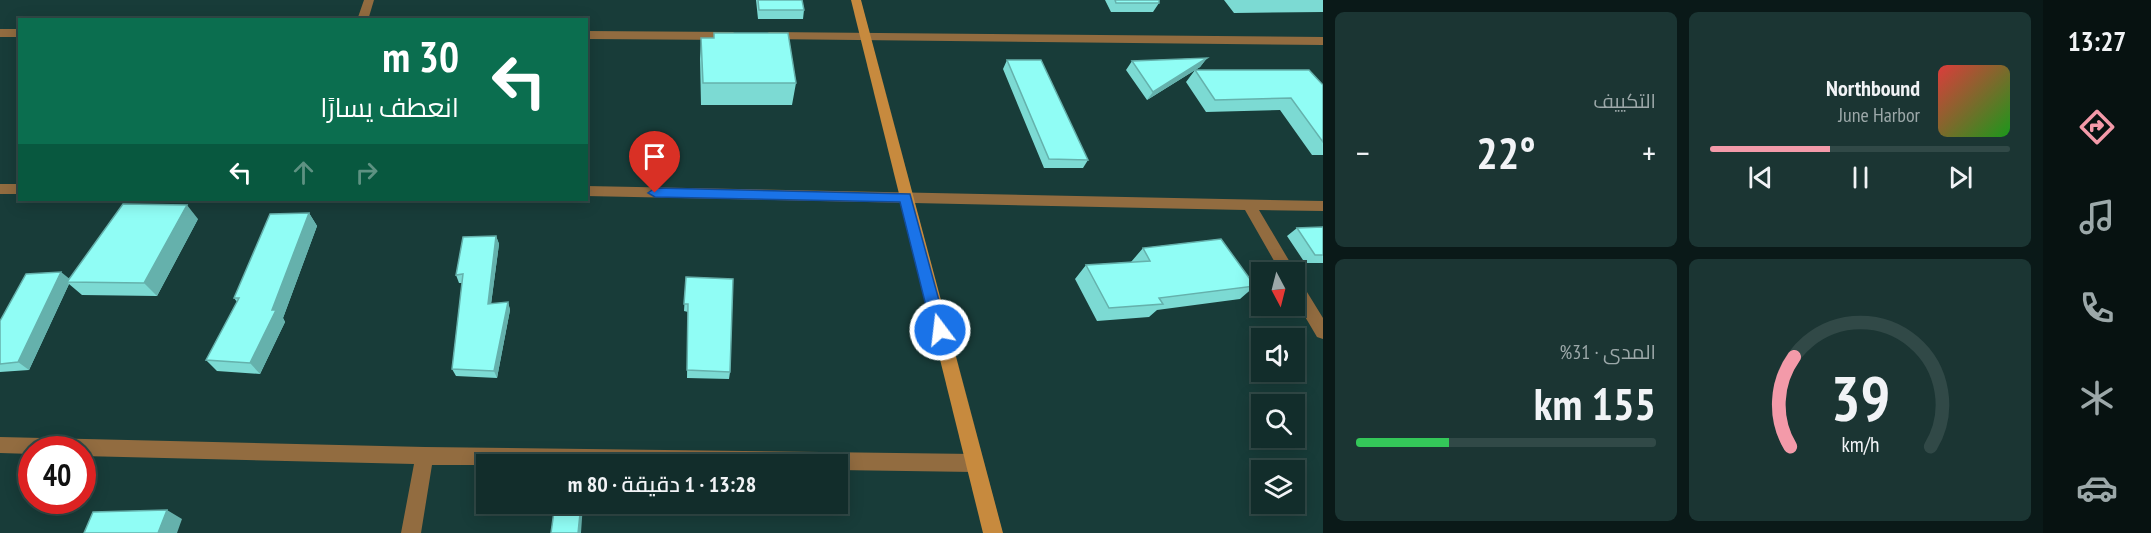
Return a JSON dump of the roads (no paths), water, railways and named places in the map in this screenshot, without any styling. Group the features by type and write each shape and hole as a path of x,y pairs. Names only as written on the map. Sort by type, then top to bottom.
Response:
{"street":[{"path":"363,18 369,0"},
{"path":"856,0 905,198 993,533"},
{"path":"0,33 18,33"},
{"path":"588,35 1323,41"},
{"path":"0,189 18,189"},
{"path":"588,191 1323,206"},
{"path":"1249,205 1282,262"},
{"path":"1305,302 1323,332"},
{"path":"0,445 425,456 974,463"},
{"path":"411,533 425,456"}]}
